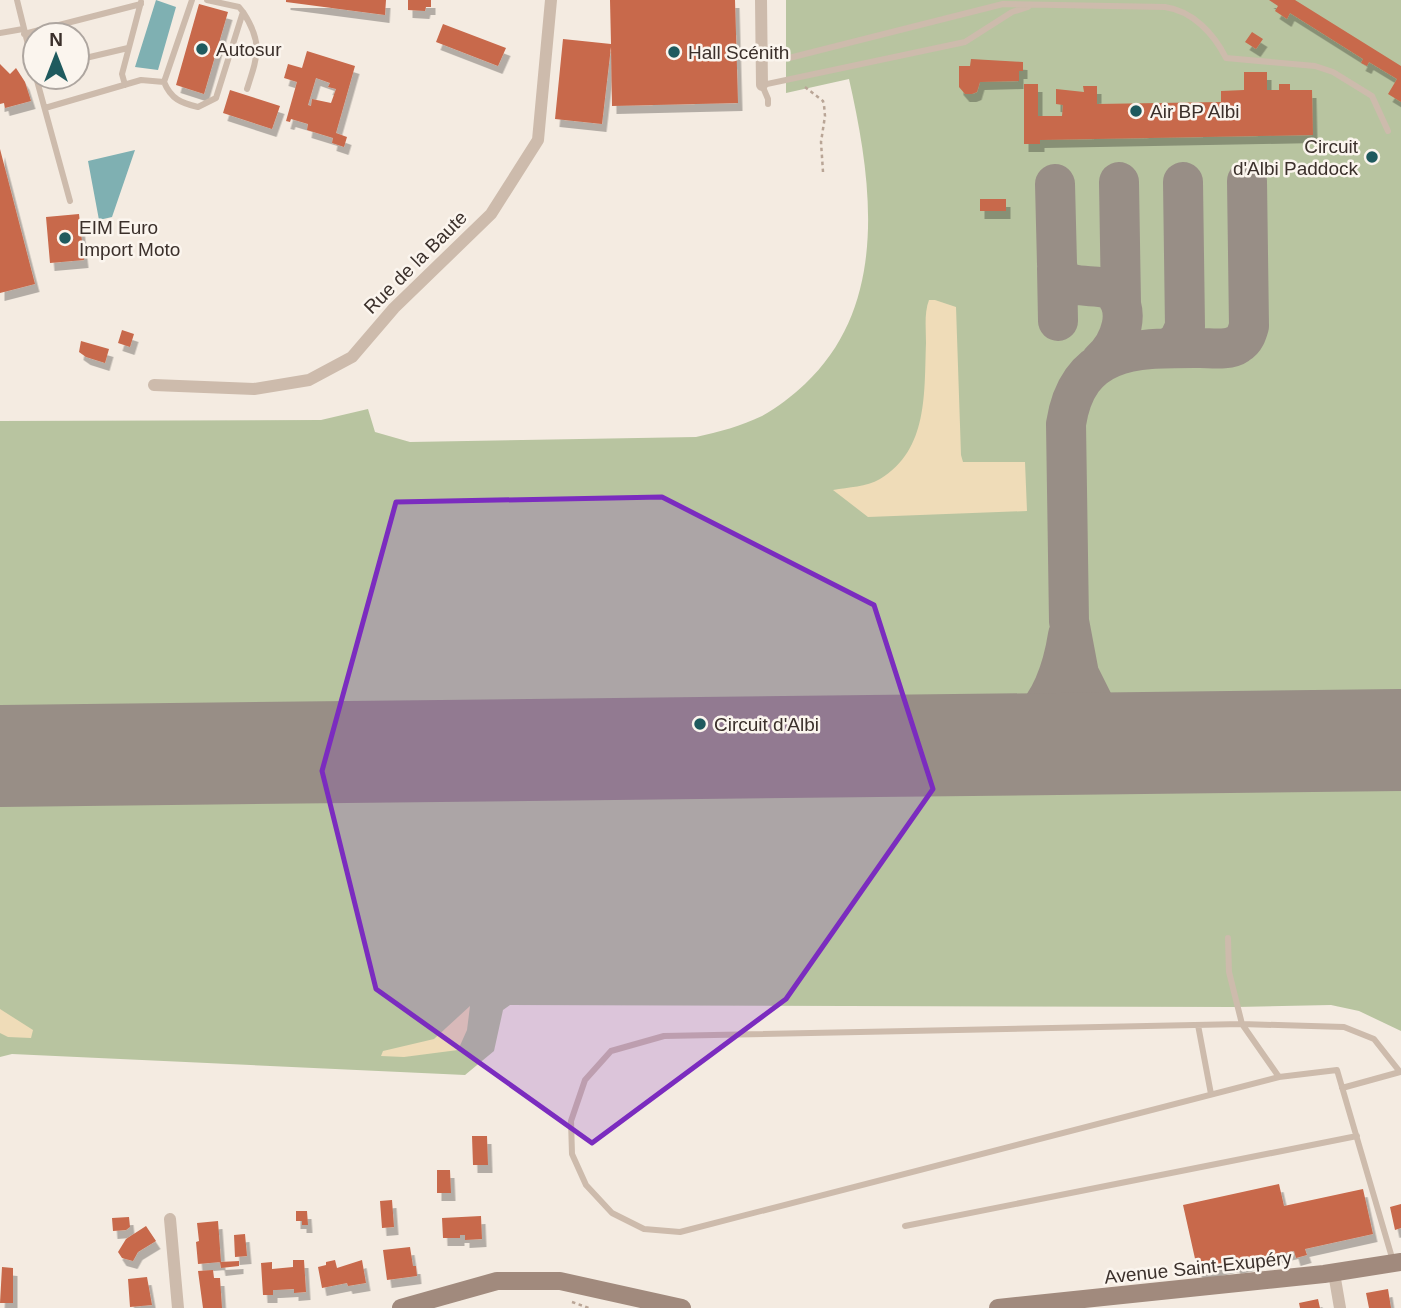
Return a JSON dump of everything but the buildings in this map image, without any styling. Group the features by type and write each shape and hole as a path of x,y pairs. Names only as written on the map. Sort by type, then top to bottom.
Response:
{"street":[{"name":"Rue de la Baute","path":"154,385 254,389 309,380 352,357 394,308 491,214 538,140 551,0"},
{"path":"761,0 762,85"},
{"path":"170,1219 178,1308"},
{"name":"Avenue Saint-Exupéry","path":"998,1308 1093,1303 1397,1263"},
{"path":"1334,1273 1340,1308"},
{"path":"401,1308 497,1281 560,1280 671,1307"}],"lane":[{"path":"17,0 22,21"},
{"path":"192,0 164,82 169,94 181,103 198,107 216,98 243,12"},
{"path":"207,0 239,7 255,30 257,56 247,89"},
{"path":"67,21 141,2"},
{"path":"125,85 122,74 141,2"},
{"path":"762,58 789,58 1003,4 1165,7 1182,10 1210,33 1226,58 1315,66 1333,72 1372,96 1388,131"},
{"path":"768,104 762,85 965,42 1012,12 1036,5"},
{"path":"0,33 21,32"},
{"path":"91,57 128,48"},
{"path":"45,108 141,80 164,82"},
{"path":"40,91 70,201"},
{"path":"1228,938 1229,972 1242,1024 1279,1077"},
{"path":"1342,1088 1400,1072 1374,1039 1344,1027 1242,1024 664,1035 611,1051 585,1080 571,1121 572,1154 586,1185 612,1213 644,1229 680,1231 1279,1077 1337,1070 1342,1088 1397,1263"},
{"path":"1198,1025 1211,1094"},
{"path":"905,1226 1357,1136"}],"path":[{"path":"801,76 803,86 823,101 824,105 822,172"}],"highlighted area":[{"path":"662,497 874,605 933,789 786,999 592,1143 376,989 322,771 396,502"}],"green space":[{"name":"Circuit d'Albi","path":"786,0 1401,0 1401,1031 1359,1011 1331,1005 510,1005 503,1010 494,1051 465,1075 12,1054 0,1057 0,421 321,420 368,409 375,432 410,442 696,437 762,416 805,384 832,352 851,317 862,279 868,240 864,158 849,79 786,93"}],"sand":[{"path":"929,300 956,307 963,462 1025,462 1027,511 868,517 833,490 875,482 896,467 908,452 921,418"},
{"path":"470,1006 467,1030 458,1050 404,1057 381,1056 383,1051 434,1039"},
{"path":"0,1009 33,1030 31,1038 8,1037 0,1033"}],"water":[{"path":"156,0 176,7 158,70 135,67"},
{"path":"135,150 112,217 99,220 88,161"}],"taxiway":[{"path":"1181,743 1139,737 1119,730 1097,710 1079,674 1069,621 1066,424 1073,398 1083,379 1097,366 1114,357 1133,351 1154,349 1224,348 1234,346 1244,338 1249,326 1247,181"},
{"path":"1119,182 1121,304"},
{"path":"1168,348 1178,342 1185,327 1183,182"},
{"path":"1055,184 1059,273 1070,283 1110,289 1121,306 1123,316 1119,336 1101,361"},
{"path":"1057,268 1058,321"},
{"path":"978,745 1018,729 1033,718 1054,685 1068,635"}],"runway":[{"path":"0,756 1401,740"}],"place":[{"name":"Autosur","path":"202,49"},
{"name":"Hall Scénith","path":"674,52"},
{"name":"Air BP Albi","path":"1136,111"},
{"name":"Circuit d'Albi Paddock","path":"1372,157"},
{"name":"EIM Euro Import Moto","path":"65,238"},
{"name":"Circuit d'Albi","path":"700,724"}]}
